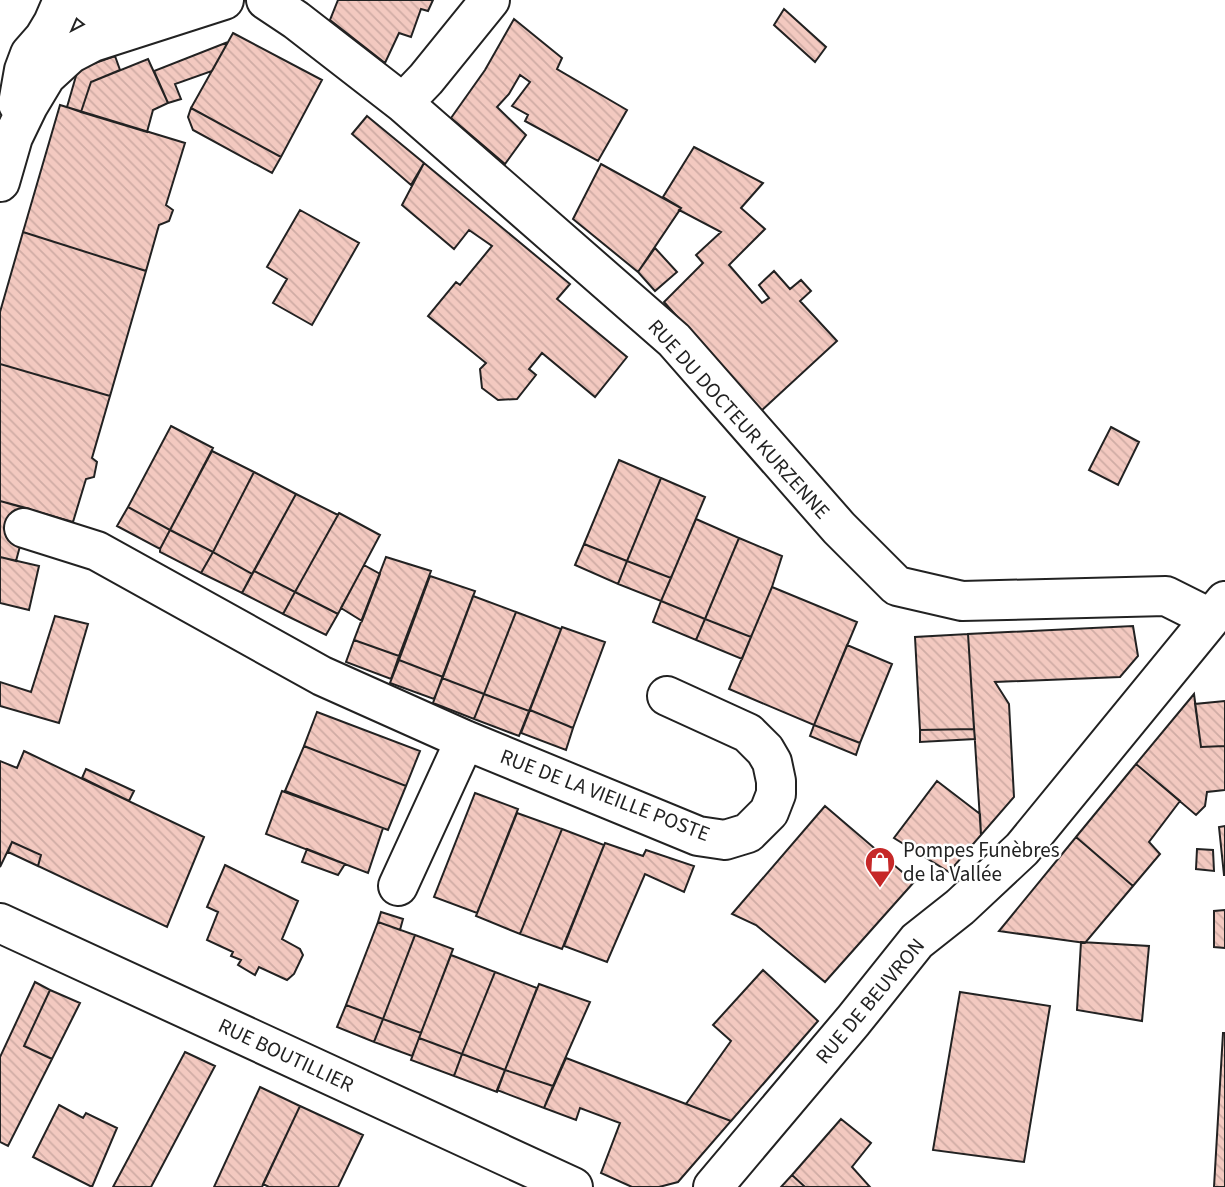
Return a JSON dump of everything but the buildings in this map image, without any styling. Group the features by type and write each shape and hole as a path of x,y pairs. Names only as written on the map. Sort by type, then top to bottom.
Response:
{"street":[{"path":"0,182 13,137 24,70 30,54 44,38 63,0"},
{"path":"86,0 97,10 110,16 224,0"},
{"path":"403,103 490,0"},
{"name":"RUE DU DOCTEUR KURZENNE","path":"283,5 403,103 674,340 839,528 897,586 962,601 1166,596 1217,610"},
{"path":"13,137 27,106 46,76 70,54 153,10"},
{"name":"RUE DE LA VIEILLE POSTE","path":"24,528 97,551 322,676 465,740 698,836 725,840 748,833 769,812 775,794 776,781 772,762 765,750 748,733 667,695"},
{"name":"RUE DE BEUVRON","path":"713,1187 917,941 960,907 1022,849 1217,610"},
{"path":"398,886 465,740"},
{"name":"RUE BOUTILLIER","path":"0,923 573,1187"}],"place":[{"name":"Pompes Funèbres de la Vallée","path":"880,889"}]}
